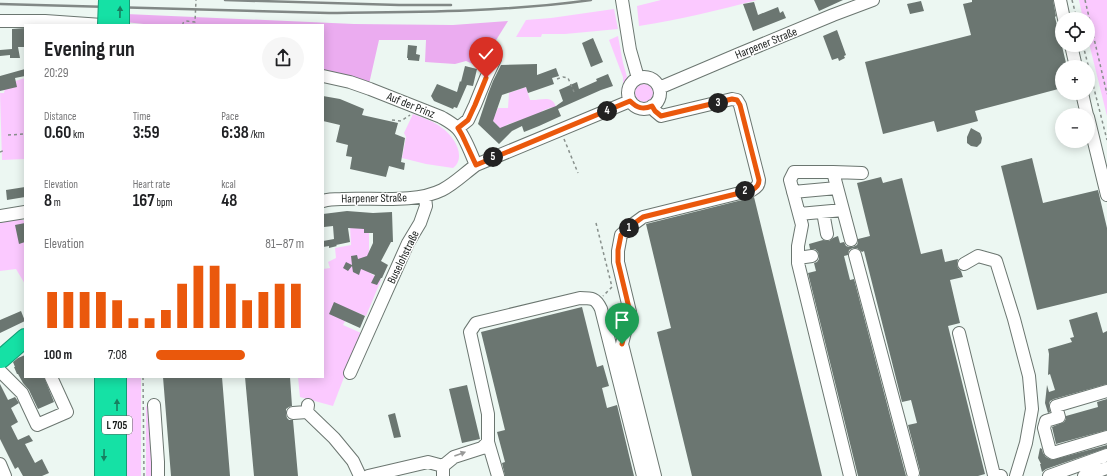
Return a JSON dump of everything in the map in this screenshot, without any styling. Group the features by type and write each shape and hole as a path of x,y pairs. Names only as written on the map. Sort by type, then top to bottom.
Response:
{"highway":[{"path":"107,24 108,0"},
{"path":"120,0 120,24"},
{"path":"0,363 24,339"},
{"path":"0,363 24,345"},
{"name":"L 705","path":"94,378 104,434"},
{"name":"L 705","path":"104,378 104,476"},
{"name":"L 705","path":"117,378 117,476"}],"street":[{"path":"622,0 630,50 638,78"},
{"name":"Harpener Straße","path":"659,88 833,15 874,0"},
{"path":"1060,0 1063,12"},
{"path":"0,21 87,24"},
{"path":"476,165 458,128 468,120 495,59 493,55"},
{"name":"Auf der Prinz","path":"324,76 357,84 441,117 458,128"},
{"path":"643,77 653,80 659,88 659,98 656,103 648,108 643,109 634,105 630,101 629,88 638,78 643,77"},
{"path":"652,106 661,116 732,99 737,100 740,105 759,180 759,185 752,190 643,217 621,235 618,250 618,262 630,312 622,344 655,476"},
{"path":"424,196 442,190 476,165 630,101"},
{"path":"1095,145 1107,196"},
{"path":"850,476 800,270 798,246 802,225 790,180 794,172 862,173"},
{"path":"833,172 851,240"},
{"path":"793,192 837,188"},
{"name":"Harpener Straße","path":"324,201 356,198 390,199 424,196"},
{"name":"Buselohstraße","path":"350,373 408,243 420,223 426,206 424,196"},
{"path":"799,214 843,210"},
{"path":"0,216 24,212"},
{"path":"824,212 827,234"},
{"path":"798,258 812,256"},
{"path":"855,256 913,474"},
{"path":"964,264 978,256 996,261 1027,368 1032,409 1026,443 1016,476"},
{"path":"497,475 488,442 488,414 470,332 476,323 580,298 591,298 598,302 601,309 643,476"},
{"path":"959,333 994,475 1001,476"},
{"path":"0,363 22,393 37,425 67,412 50,378"},
{"path":"1107,391 1056,406 1059,417 1046,421 1044,428 1050,451 1053,453 1107,437"},
{"path":"154,405 158,476"},
{"path":"293,413 308,408 353,461 360,476"},
{"path":"368,476 428,462 443,471 454,457 482,448 488,442"},
{"path":"1049,476 1107,456"},
{"path":"0,464 6,476"},
{"path":"1084,476 1107,468"}],"path":[{"path":"183,24 186,21 196,22 196,0"},
{"path":"1072,0 1075,12"},
{"path":"1085,0 1107,94"},
{"path":"1085,52 1107,140"},
{"path":"556,79 563,77 568,78 574,92"},
{"path":"392,120 401,121 411,115 414,107"},
{"path":"561,130 578,173"},
{"path":"8,135 24,134"},
{"path":"0,152 5,150"},
{"path":"596,223 612,286 598,302"},
{"path":"143,378 144,476"}],"shaded area":[{"path":"661,0 757,0 684,18 639,26 637,6"},
{"path":"1079,0 1107,0 1107,116 1095,67 1095,60 1093,60 1091,52 1095,52 1095,12 1082,12"},
{"path":"614,9 618,29 565,34 542,34 541,37 516,37 526,20"},
{"path":"126,14 354,24 453,25 508,21 483,65 473,64 466,61 455,64 425,62 426,40 379,40 369,84 324,71 324,24 144,24 125,22"},
{"path":"618,36 627,77 626,81 619,92 623,85 623,77 609,40"},
{"path":"24,78 24,159 2,160 0,93 4,93 6,84"},
{"path":"644,84 650,87 653,93 650,99 644,102 638,99 635,93 638,87"},
{"path":"526,87 530,100 549,99 556,107 552,107 542,111 542,113 506,125 507,135 492,120 494,114 495,115 498,108 508,108 509,93"},
{"path":"413,114 436,123 451,136 459,153 457,163 453,168 426,164 402,158 406,137 404,133"},
{"path":"20,219 24,221 24,282 16,269 0,271 0,223"},
{"path":"350,225 369,226 369,256 376,259 370,273 381,280 366,316 351,310 343,325 361,333 333,406 300,397 298,378 324,378 324,269 330,268 328,262 336,258 335,248 351,245"},
{"path":"127,378 141,378 141,476 126,476"},
{"path":"146,406 151,407 151,476 146,476"}],"building":[{"path":"814,0 843,0 819,11"},
{"path":"972,0 1053,0 1055,12 1055,52 1063,52 1065,60 1055,60 1055,90 975,111 978,121 937,132 934,121 883,134 865,62 971,35 963,4 972,2"},
{"path":"921,1 924,11 910,14 907,4"},
{"path":"754,2 758,15 778,7 780,13 783,11 786,18 753,31 743,4"},
{"path":"24,28 24,47 18,47 20,58 10,58 10,55 0,56 0,50 12,49 12,29"},
{"path":"837,30 846,55 844,56 845,58 839,61 838,58 832,60 823,36"},
{"path":"593,38 603,62 591,67 582,43"},
{"path":"408,45 417,46 416,54 420,55 419,61 408,60"},
{"path":"537,64 537,75 556,68 559,76 552,78 554,84 528,93 526,87 502,95 493,121 500,128 556,106 563,101 559,90 577,82 579,89 608,74 613,86 558,109 561,116 539,126 524,132 522,126 512,131 499,144 478,124 493,81 501,65"},
{"path":"465,66 477,69 473,86 467,85 457,108 454,107 453,109 434,101 431,96 437,84 457,92"},
{"path":"24,69 24,76 15,78 17,87 0,91 0,76"},
{"path":"324,96 340,99 364,109 362,115 398,123 395,134 405,138 401,162 405,163 404,170 389,166 386,177 350,169 352,157 346,156 348,145 336,142 340,125 324,121"},
{"path":"971,128 980,133 982,138 981,143 977,147 971,146 967,143 967,137"},
{"path":"1032,158 1043,203 1098,190 1107,228 1107,293 1037,310 1001,166"},
{"path":"881,177 883,183 902,178 921,254 942,249 945,262 958,259 958,268 963,277 950,280 960,323 948,326 985,474 978,476 920,476 908,425 917,423 911,400 902,402 864,251 862,252 857,248 853,248 849,250 848,255 844,256 850,280 854,279 906,476 858,476 808,273 816,271 814,263 819,259 819,255 815,249 810,249 809,244 823,240 829,241 838,236 840,243 844,242 846,246 853,247 857,245 858,239 870,236 857,183"},
{"path":"24,187 24,197 7,200 6,190"},
{"path":"754,197 822,476 692,476 657,332 671,328 646,224"},
{"path":"347,211 373,213 392,212 393,242 391,242 381,261 388,265 377,285 371,283 375,275 361,269 359,275 353,272 352,266 348,271 343,268 346,262 352,265 351,256 357,255 358,259 367,256 373,243 373,233 364,233 364,229 348,228 350,242 329,248 329,246 324,247 324,241 334,239 333,226 324,227 324,214"},
{"path":"24,223 24,242 19,244 15,225"},
{"path":"334,302 365,316 360,328 329,314"},
{"path":"582,307 597,367 603,365 609,386 602,388 607,408 617,405 634,476 505,476 502,463 505,462 497,432 505,430 481,332"},
{"path":"21,311 24,318 24,321 0,333 0,320"},
{"path":"1097,312 1103,333 1107,331 1107,384 1054,399 1050,401 1050,412 1048,413 1045,403 1047,385 1049,392 1055,390 1050,374 1048,375 1048,349 1072,342 1070,338 1074,337 1069,320"},
{"path":"24,355 24,378 44,378 54,402 38,409 29,390 17,374 14,367 13,362"},
{"path":"163,378 222,378 230,476 171,476"},
{"path":"245,378 290,378 292,406 286,409 286,414 289,420 293,420 298,476 254,476"},
{"path":"0,384 8,400 15,397 19,403 11,408 18,422 11,426 18,440 29,435 33,441 25,444 35,463 42,459 49,473 42,476 23,476 18,467 15,469 0,439"},
{"path":"467,385 480,439 462,443 449,389"},
{"path":"1107,399 1107,430 1056,444 1052,427 1064,422 1066,416 1098,407 1097,402"},
{"path":"395,413 401,437 394,438 388,415"},
{"path":"1107,445 1107,448 1046,469 1042,472 1041,464 1038,458 1040,448 1046,457 1052,460"}],"railway":[{"path":"225,0 451,5"},
{"path":"0,4 329,13 427,12 493,9 591,0"}],"route":[{"path":"486,78 468,120 458,128 476,165 630,101 634,105 643,109 652,106 661,116 732,99 737,100 740,105 759,185 752,190 643,217 621,235 618,250 618,262 630,312 622,344"}]}
